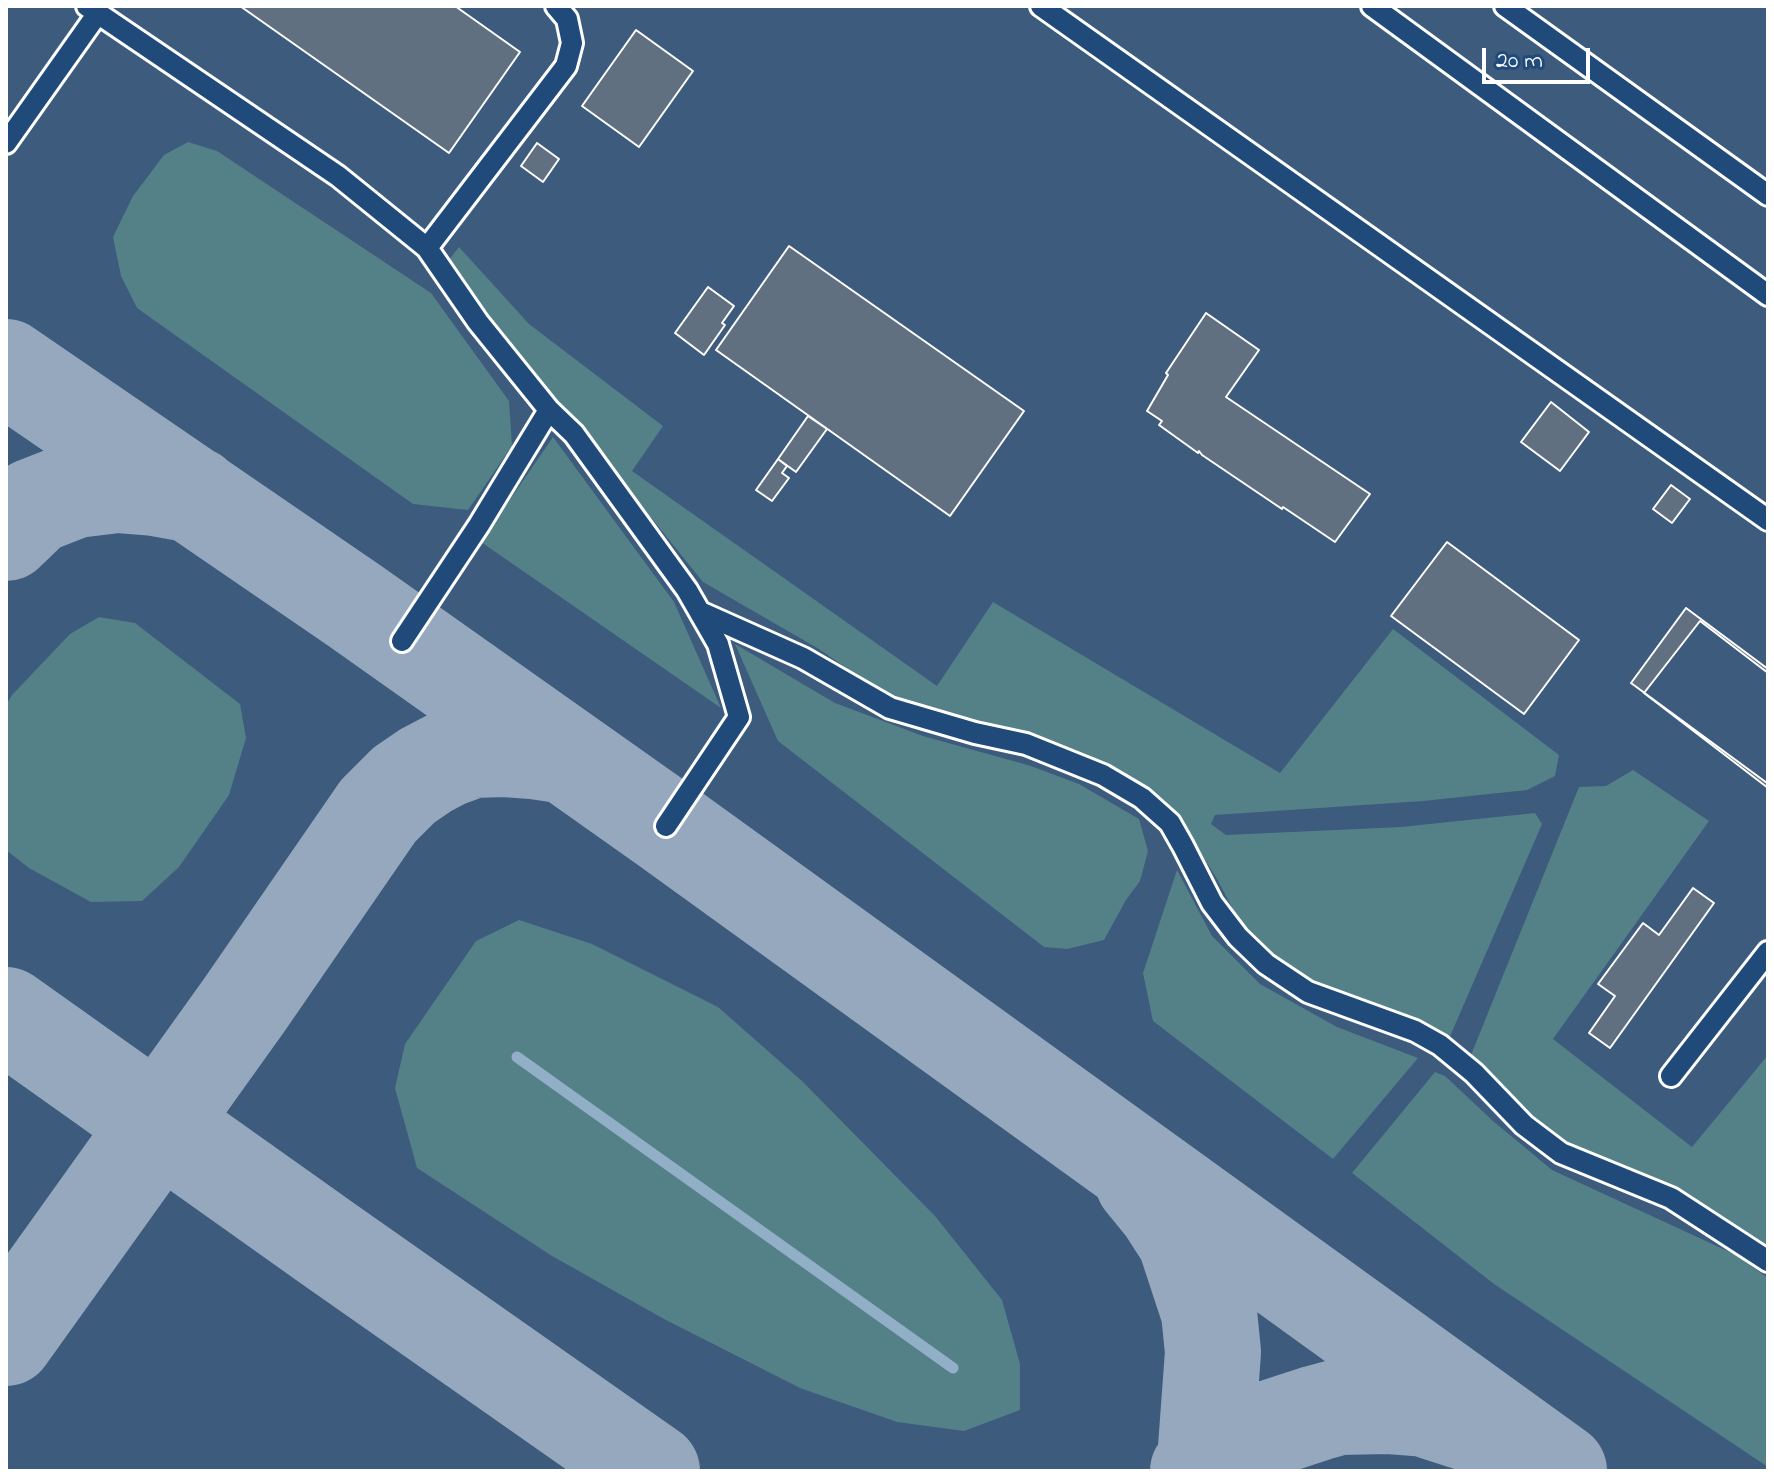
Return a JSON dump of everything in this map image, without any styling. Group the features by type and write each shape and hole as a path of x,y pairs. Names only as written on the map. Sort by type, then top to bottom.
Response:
{"lane":[{"path":"427,248 566,66 572,43 567,19 556,6"},
{"path":"1041,6 1768,520"},
{"path":"1372,6 1768,295"},
{"path":"1505,6 1768,195"},
{"path":"6,143 92,10 338,176 427,248 478,322 549,410 574,434 687,590 718,644 739,717 666,826"},
{"path":"402,641 479,525 549,410"},
{"path":"700,612 803,658 890,708 975,733 1026,744 1103,775 1142,798 1170,823 1212,903 1238,937 1266,964 1308,992 1415,1031 1440,1045 1474,1073 1524,1125 1561,1153 1671,1198 1768,1261"},
{"path":"1671,1076 1768,952"}],"shaded area":[{"path":"6,6 1768,6 1768,1471 6,1471"}],"green space":[{"path":"188,142 217,151 431,293 509,401 512,446 468,510 413,504 137,308 121,276 113,237 133,196 164,155"},
{"path":"459,247 529,324 663,426 632,471 937,686 993,602 1280,773 1393,629 1559,755 1555,776 1527,790 1423,801 1215,815 1211,824 1226,835 1401,827 1535,813 1542,824 1448,1041 1316,990 1277,964 1237,917 1190,836 1159,799 1089,757 967,726 896,702 819,649 703,582 491,319 448,261"},
{"path":"553,437 674,602 721,708 481,542"},
{"path":"99,617 135,623 240,704 246,738 229,795 179,867 142,901 91,902 29,868 6,850 6,705 70,634"},
{"path":"735,644 835,703 923,736 1031,766 1079,784 1139,819 1148,851 1140,881 1104,940 1067,949 1044,947 778,741"},
{"path":"1633,770 1709,821 1553,1039 1692,1147 1768,1055 1768,1249 1683,1192 1568,1146 1528,1115 1471,1055 1579,787 1606,786"},
{"path":"1177,870 1212,936 1260,984 1337,1027 1418,1058 1333,1159 1153,1021 1143,973"},
{"path":"519,920 592,944 718,1007 802,1081 935,1216 1002,1300 1020,1364 1020,1410 964,1431 897,1422 800,1388 664,1319 552,1256 417,1168 395,1088 405,1044 476,941"},
{"path":"1435,1072 1445,1076 1552,1170 1734,1254 1768,1278 1768,1467 1494,1284 1352,1173"}],"building":[{"path":"240,6 455,6 520,52 449,153"},
{"path":"636,30 693,71 639,147 582,106"},
{"path":"537,143 559,159 543,182 521,166"},
{"path":"789,246 1024,411 950,516 716,350"},
{"path":"708,287 734,306 704,355 675,333"},
{"path":"1206,313 1259,350 1226,397 1370,494 1335,542 1198,453 1159,425 1162,421 1147,411 1168,375 1166,373"},
{"path":"1551,402 1589,432 1560,471 1521,442"},
{"path":"808,416 827,429 796,472 778,459"},
{"path":"778,459 787,466 782,473 789,478 772,501 756,490"},
{"path":"1671,485 1690,499 1672,523 1653,509"},
{"path":"1447,542 1579,640 1524,714 1391,616"},
{"path":"1686,608 1768,669 1767,783 1631,683"},
{"path":"1700,621 1768,673 1768,788 1644,693"},
{"path":"1693,888 1714,903 1610,1048 1589,1033 1615,996 1598,984 1643,923 1659,935"}],"waterway":[{"path":"517,1057 953,1368"}],"taxiway":[{"path":"6,367 355,606 666,826 1559,1471"},
{"path":"6,533 34,506 75,490 116,485 194,495"},
{"path":"6,1338 245,1004 378,811 404,785 426,770 472,750 505,749 567,756"},
{"path":"6,1015 652,1471"},
{"path":"1143,1181 1185,1239 1209,1312 1213,1352 1205,1461"},
{"path":"1198,1471 1205,1461 1271,1428 1339,1407 1425,1409 1487,1429"}]}
